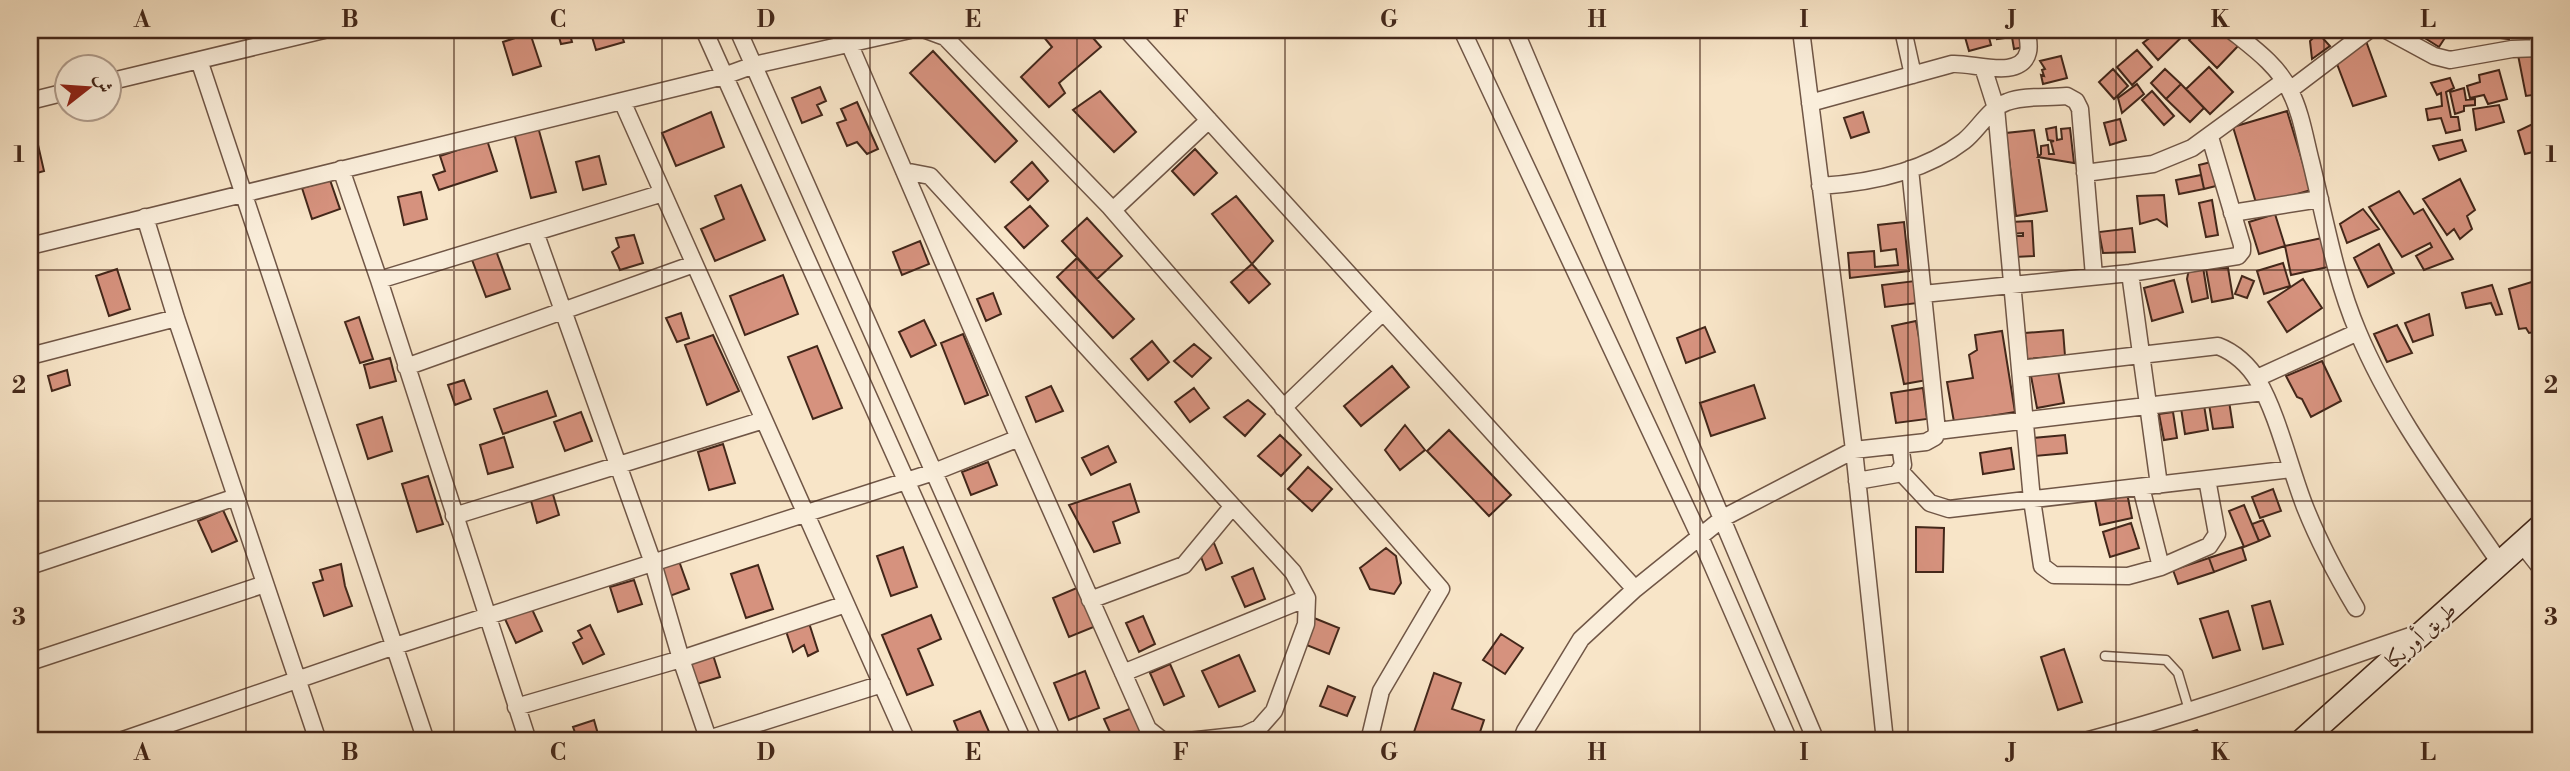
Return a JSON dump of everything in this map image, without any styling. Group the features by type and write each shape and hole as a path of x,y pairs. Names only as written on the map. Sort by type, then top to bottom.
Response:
{"street":[{"path":"122,79 324,30"},
{"path":"704,30 1023,741"},
{"path":"738,30 1053,741"},
{"path":"30,246 724,76 754,65 910,30"},
{"path":"926,30 945,37 1113,211 1441,589 1381,691 1369,741"},
{"path":"1127,30 1635,589"},
{"path":"1462,30 1700,537 1789,741"},
{"path":"1515,30 1816,741"},
{"path":"1801,30 1854,450 1885,741"},
{"path":"1903,30 1913,75"},
{"path":"1810,103 1952,64 1964,63 2005,69 2024,59 2028,53 2027,30"},
{"path":"2231,30 2262,55 2287,86 2320,199 2343,294 2358,332 2381,380 2412,434 2500,563"},
{"path":"2085,173 2153,164 2192,148 2368,30"},
{"path":"2386,30 2434,56 2450,60 2512,49 2539,48 2539,30"},
{"path":"849,43 1148,729 1163,741"},
{"path":"199,60 426,741"},
{"path":"1983,67 1996,108 2032,500 2041,562 2049,573 2059,576 2128,576 2161,567 2209,546 2216,539 2207,479"},
{"path":"30,101 52,96"},
{"path":"1821,186 1867,181 1910,169 1948,152 1963,142 1996,108 2012,100 2067,96 2076,101 2080,109 2094,276"},
{"path":"622,101 907,741"},
{"path":"1113,211 1209,120"},
{"path":"1923,294 2130,273 2238,256 2242,245 2210,137"},
{"path":"341,169 380,280 528,741"},
{"path":"1521,741 1581,639 1635,589 1723,518 1854,450 1931,441 1937,431 1910,169"},
{"path":"904,171 930,176 1293,572 1307,598 1306,624 1278,701 1268,720 1244,735 1188,741"},
{"path":"380,280 663,193"},
{"path":"2232,213 2320,199"},
{"path":"145,217 318,741"},
{"path":"535,232 653,563 707,741 881,684"},
{"path":"406,367 694,264"},
{"path":"2130,273 2160,485"},
{"path":"1283,408 1383,312"},
{"path":"30,356 176,317"},
{"path":"1937,431 2149,407 2260,385 2358,332"},
{"path":"2020,369 2218,346 2232,352 2260,385 2319,540 2356,608"},
{"path":"454,516 764,420"},
{"path":"120,741 395,646 934,472 1019,438"},
{"path":"1857,481 1894,475 1900,471 1903,465 1900,445"},
{"path":"1900,471 1930,503 1942,509 2292,469"},
{"path":"2141,487 2161,567"},
{"path":"30,566 236,497"},
{"path":"1090,600 1184,565 1232,507"},
{"name":"طريق أوريكا","path":"2302,741 2540,527"},
{"path":"2522,544 2540,567"},
{"path":"30,662 265,584"},
{"path":"1123,673 1307,598"},
{"path":"516,707 681,659 846,604"},
{"path":"2085,741 2189,710 2426,631"}],"lane":[{"path":"2105,656 2166,660 2178,673 2189,710"}],"building":[{"path":"557,30 575,30 569,31 572,42 561,44"},
{"path":"590,30 620,30 624,42 596,50"},
{"path":"1038,30 1086,30 1101,47 1059,83 1065,93 1049,107 1021,77 1052,47"},
{"path":"1963,30 1987,30 1991,45 1969,51"},
{"path":"1996,30 2021,30 2024,47 2014,49 2012,37 1997,39"},
{"path":"2160,30 2187,32 2158,60 2143,43"},
{"path":"2199,30 2224,30 2239,45 2217,68 2189,40"},
{"path":"2412,30 2450,30 2439,47"},
{"path":"2491,30 2509,30 2509,39 2493,37"},
{"path":"2315,31 2306,38 2285,32"},
{"path":"530,33 541,66 513,75 503,42"},
{"path":"2318,33 2330,46 2312,59 2310,41"},
{"path":"2366,41 2386,96 2353,106 2337,64 2346,52"},
{"path":"2137,50 2152,67 2132,85 2117,67"},
{"path":"933,51 1017,141 995,162 910,73"},
{"path":"2540,53 2540,94 2526,96 2518,55"},
{"path":"2061,56 2067,78 2043,84 2041,75 2044,76 2042,70 2045,69 2040,61"},
{"path":"2209,67 2233,92 2210,114 2186,89"},
{"path":"2113,69 2128,86 2114,99 2099,82"},
{"path":"2165,69 2181,84 2166,99 2151,83"},
{"path":"2499,70 2507,99 2488,104 2484,95 2470,98 2467,86 2480,82 2479,75"},
{"path":"2450,78 2454,88 2446,92 2451,117 2458,117 2460,130 2446,133 2441,118 2428,120 2426,109 2442,106 2441,93 2437,95 2431,83"},
{"path":"2137,84 2144,94 2122,113 2118,98"},
{"path":"2181,84 2204,108 2190,122 2166,99"},
{"path":"820,87 826,101 817,105 822,115 802,123 792,98"},
{"path":"2464,88 2466,100 2475,99 2475,105 2464,106 2464,111 2455,114 2450,92"},
{"path":"1100,91 1136,132 1114,152 1073,110"},
{"path":"2152,91 2174,116 2164,125 2142,100"},
{"path":"857,102 878,149 867,154 857,142 847,146 837,123 846,120 841,109"},
{"path":"2499,105 2504,122 2476,130 2473,109"},
{"path":"2287,111 2311,190 2257,206 2233,127"},
{"path":"711,112 724,147 676,166 662,133"},
{"path":"1863,112 1869,132 1851,138 1844,118"},
{"path":"2540,113 2540,161 2537,151 2525,154 2518,131 2533,124 2532,116"},
{"path":"2120,119 2126,140 2110,145 2104,123"},
{"path":"33,123 44,171 30,175 30,124"},
{"path":"538,127 556,192 531,198 514,133"},
{"path":"2056,127 2057,140 2062,139 2061,129 2070,128 2074,163 2038,157 2041,154 2041,146 2048,145 2049,154 2054,154 2051,142 2054,141 2048,140 2046,129"},
{"path":"2034,130 2047,211 2016,216 2006,133"},
{"path":"487,140 497,171 439,190 433,175 445,171 440,156"},
{"path":"2462,140 2466,151 2439,160 2433,146"},
{"path":"1195,149 1217,173 1194,195 1172,171"},
{"path":"599,156 606,184 583,190 576,162"},
{"path":"1032,162 1048,181 1028,200 1011,182"},
{"path":"2211,162 2216,186 2204,189 2199,165"},
{"path":"2201,175 2204,189 2179,194 2176,180"},
{"path":"2460,179 2475,210 2467,216 2472,229 2460,239 2454,229 2447,235 2423,199"},
{"path":"330,180 340,209 312,219 302,188"},
{"path":"741,185 765,240 715,261 701,229 724,219 715,196"},
{"path":"2399,191 2414,214 2423,209 2453,259 2424,270 2416,256 2432,247 2430,243 2402,257 2369,207"},
{"path":"421,192 427,219 404,225 398,197"},
{"path":"2164,195 2167,226 2157,219 2140,224 2137,196"},
{"path":"1236,196 1273,241 1252,264 1212,214"},
{"path":"2212,200 2218,235 2206,237 2199,203"},
{"path":"1030,206 1048,226 1024,248 1005,227"},
{"path":"2363,209 2379,229 2347,243 2340,224"},
{"path":"2275,214 2285,246 2259,254 2249,222"},
{"path":"1087,218 1122,256 1097,279 1062,241"},
{"path":"2032,221 2034,256 2015,257 2014,236 2023,236 2023,233 2010,234 2010,222"},
{"path":"1904,222 1909,271 1850,278 1848,253 1874,251 1875,267 1898,265 1896,249 1881,251 1878,225"},
{"path":"2132,228 2135,252 2103,253 2099,232"},
{"path":"634,235 643,263 620,270 612,252 619,247 616,238"},
{"path":"2322,238 2328,267 2291,275 2285,246"},
{"path":"920,241 929,264 902,275 893,252"},
{"path":"2379,244 2394,273 2368,287 2354,258"},
{"path":"495,248 510,289 486,297 471,257"},
{"path":"1077,258 1134,319 1113,338 1057,277"},
{"path":"2283,263 2290,286 2264,294 2257,271"},
{"path":"1252,264 1270,284 1249,303 1231,282"},
{"path":"2203,267 2208,298 2192,302 2187,279 2189,269"},
{"path":"2228,268 2233,298 2212,302 2206,269"},
{"path":"117,269 130,309 109,316 96,276"},
{"path":"783,275 798,314 745,335 730,296"},
{"path":"2242,276 2254,281 2247,298 2235,294"},
{"path":"2303,279 2322,308 2287,332 2268,302"},
{"path":"2174,280 2183,312 2152,321 2144,288"},
{"path":"1915,281 1918,303 1885,307 1882,285"},
{"path":"2535,281 2540,295 2540,331 2529,333 2526,328 2519,329 2509,289"},
{"path":"2492,285 2502,314 2496,315 2491,303 2466,308 2462,293"},
{"path":"993,293 1001,314 986,321 977,299"},
{"path":"681,313 689,338 677,342 666,318"},
{"path":"2429,314 2433,335 2413,342 2405,323"},
{"path":"359,317 373,359 360,363 345,322"},
{"path":"924,320 936,345 911,357 899,332"},
{"path":"1916,321 1927,380 1904,384 1892,326"},
{"path":"2397,325 2412,353 2387,362 2374,334"},
{"path":"1705,327 1715,352 1686,363 1677,338"},
{"path":"2063,330 2065,356 2027,359 2025,333"},
{"path":"2002,331 2015,412 1954,422 1947,382 1973,378 1969,355 1977,350 1975,335"},
{"path":"963,334 988,395 965,404 941,343"},
{"path":"713,335 739,391 707,405 685,345"},
{"path":"1152,341 1169,362 1148,380 1131,359"},
{"path":"1194,344 1211,358 1192,377 1174,361"},
{"path":"817,346 842,408 813,419 788,357"},
{"path":"390,358 396,381 370,388 364,365"},
{"path":"2322,361 2341,401 2311,417 2286,376"},
{"path":"1392,366 1409,387 1361,426 1344,406"},
{"path":"67,370 70,385 52,391 48,376"},
{"path":"2058,371 2064,403 2037,408 2031,376"},
{"path":"464,380 471,399 455,405 448,385"},
{"path":"1754,385 1765,418 1711,436 1700,403"},
{"path":"1051,386 1063,411 1036,422 1026,397"},
{"path":"1194,388 1209,408 1190,422 1175,402"},
{"path":"1923,388 1927,419 1896,423 1891,393"},
{"path":"547,391 556,416 503,434 494,409"},
{"path":"1248,400 1265,414 1245,436 1224,417"},
{"path":"2229,401 2233,427 2213,429 2209,404"},
{"path":"2204,405 2208,430 2185,434 2181,408"},
{"path":"581,412 592,441 565,451 554,422"},
{"path":"2173,412 2177,438 2164,440 2159,414"},
{"path":"382,417 392,451 368,459 357,425"},
{"path":"1405,425 1425,450 1400,470 1385,450"},
{"path":"1449,430 1511,495 1489,516 1427,451"},
{"path":"1280,435 1301,455 1281,476 1258,456"},
{"path":"2065,435 2067,453 2035,456 2033,438"},
{"path":"504,437 513,467 488,474 480,445"},
{"path":"723,444 735,483 709,490 698,452"},
{"path":"1108,446 1116,462 1091,475 1082,458"},
{"path":"2011,448 2014,469 1983,474 1980,453"},
{"path":"988,462 997,485 971,495 962,472"},
{"path":"1308,467 1332,489 1312,511 1288,489"},
{"path":"428,476 443,524 417,532 402,484"},
{"path":"1130,484 1139,512 1113,522 1120,543 1094,552 1069,505"},
{"path":"2273,489 2281,511 2260,518 2252,497"},
{"path":"552,491 559,515 537,523 530,497"},
{"path":"2127,493 2132,518 2100,525 2095,500"},
{"path":"2244,505 2259,541 2244,547 2229,511"},
{"path":"223,510 237,541 212,552 198,521"},
{"path":"2263,520 2270,536 2259,541 2252,524"},
{"path":"2131,523 2139,548 2110,557 2103,532"},
{"path":"1916,527 1944,528 1943,572 1916,572"},
{"path":"1214,543 1222,563 1206,570 1198,549"},
{"path":"903,547 917,587 891,596 877,556"},
{"path":"2242,547 2246,560 2214,572 2209,558"},
{"path":"1386,548 1396,556 1401,583 1394,594 1370,589 1360,568"},
{"path":"2209,558 2214,572 2178,584 2173,570"},
{"path":"679,561 689,589 667,597 658,569"},
{"path":"341,564 352,606 324,616 313,583 323,580 320,570"},
{"path":"758,565 773,609 746,618 731,574"},
{"path":"1253,568 1265,599 1245,607 1232,577"},
{"path":"634,580 642,604 618,612 610,587"},
{"path":"1079,587 1096,626 1069,637 1053,598"},
{"path":"2270,601 2283,644 2263,649 2252,606"},
{"path":"531,607 542,631 516,643 505,619"},
{"path":"2228,611 2240,650 2213,658 2200,619"},
{"path":"931,615 941,639 918,649 933,685 907,695 882,635"},
{"path":"1143,616 1155,644 1139,652 1126,623"},
{"path":"1314,618 1339,628 1329,654 1304,644"},
{"path":"809,623 818,651 808,656 804,645 793,652 786,631"},
{"path":"590,625 604,654 583,664 573,643 582,638 578,631"},
{"path":"1501,634 1523,648 1505,674 1483,660"},
{"path":"2064,649 2082,702 2058,710 2041,657"},
{"path":"713,655 720,677 697,684 690,663"},
{"path":"1239,655 1255,691 1219,707 1202,671"},
{"path":"1170,664 1184,696 1164,705 1150,673"},
{"path":"1085,671 1099,708 1069,720 1054,683"},
{"path":"1434,673 1461,683 1452,709 1484,720 1477,741 1411,741"},
{"path":"1328,686 1355,697 1347,716 1320,706"},
{"path":"1132,708 1146,741 1114,741 1104,719"},
{"path":"980,711 990,734 976,741 962,741 954,721"},
{"path":"594,720 600,741 578,741 573,727"},
{"path":"2197,730 2204,741 2163,741"}]}
